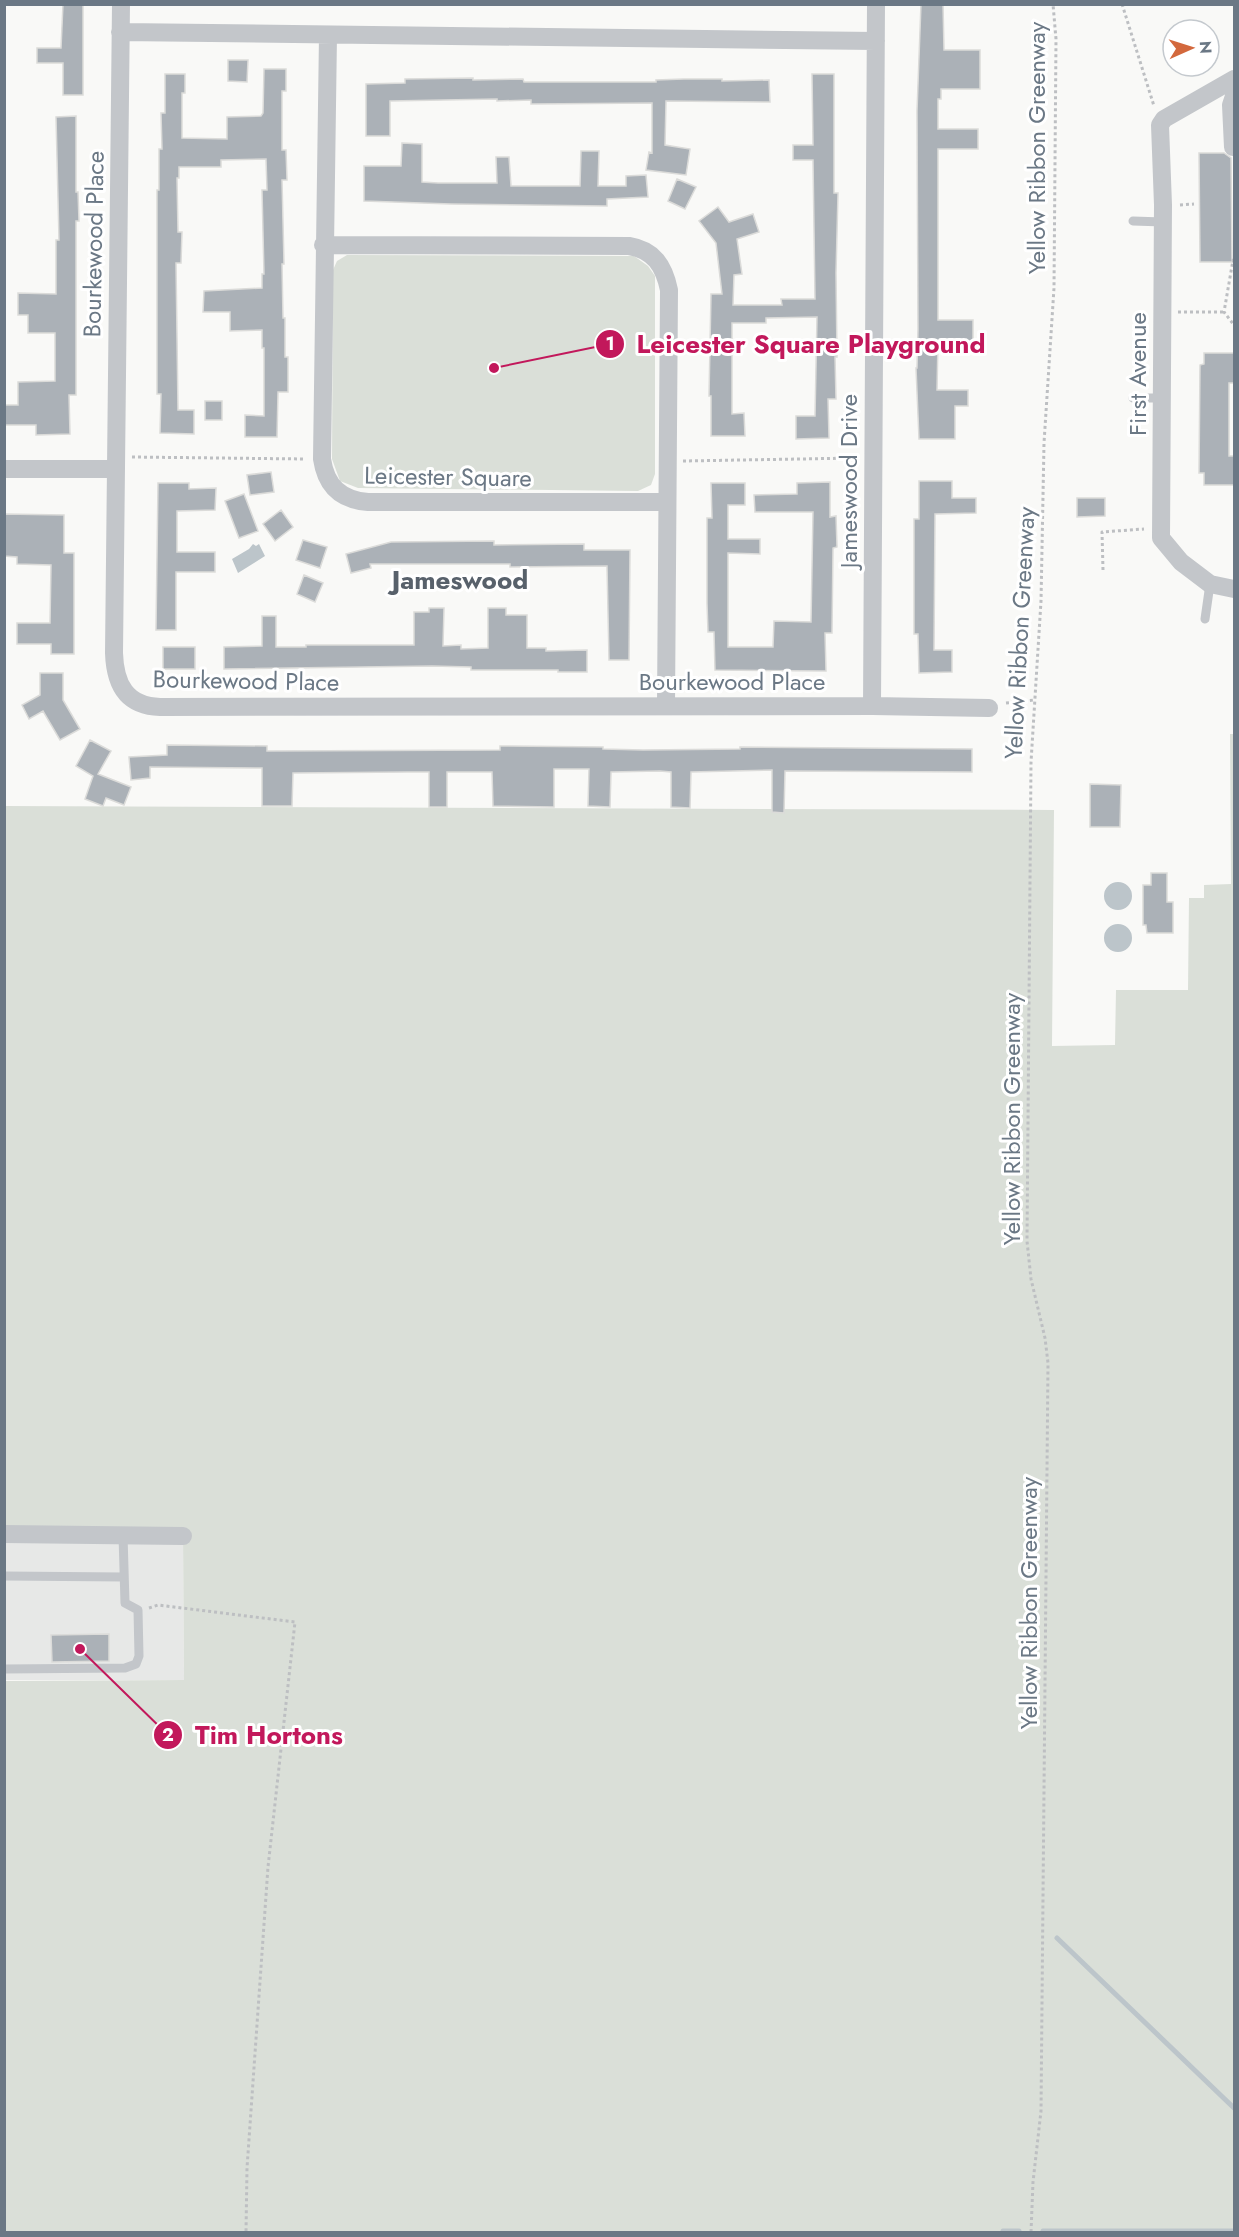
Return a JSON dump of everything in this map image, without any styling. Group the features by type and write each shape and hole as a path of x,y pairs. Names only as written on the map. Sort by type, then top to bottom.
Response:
{"street":[{"name":"Bourkewood Place","path":"121,4 114,667 123,691 136,702 160,707 872,706 989,708"},
{"name":"Jameswood Drive","path":"872,706 876,4"},
{"path":"120,32 876,41"},
{"name":"Leicester Square","path":"328,35 323,245 322,459 323,469 336,491 344,497 357,501 667,502"},
{"path":"1162,122 1234,79"},
{"path":"1233,147 1231,105 1234,96"},
{"name":"First Avenue","path":"1162,122 1161,538 1182,562 1210,584 1234,589"},
{"path":"323,245 629,246 652,254 666,274 669,290 666,706"},
{"path":"4,469 116,463"},
{"path":"4,1534 183,1536"}],"lane":[{"path":"1133,221 1163,222"},
{"path":"1133,398 1161,398"},
{"path":"1205,619 1210,584"},
{"path":"4,1669 134,1666 139,1656 138,1610 125,1603 123,1535"},
{"path":"4,1576 124,1577"}],"path":[{"name":"Yellow Ribbon Greenway","path":"1031,2232 1033,2181 1041,2111 1048,1363 1045,1338 1031,1279 1027,1241 1030,774 1041,601 1044,443 1054,288 1056,39 1053,4"},
{"path":"1122,4 1162,122"},
{"path":"1234,262 1233,260 1224,312 1234,325"},
{"path":"1162,312 1224,312"},
{"path":"667,461 873,458"},
{"path":"116,463 322,459"},
{"path":"1103,570 1102,532 1161,527"},
{"path":"989,708 995,705 1034,700"},
{"path":"138,1610 158,1605 295,1622 268,1867 247,2168 246,2232"}],"shaded area":[{"path":"347,255 634,256 648,266 655,276 655,474 651,485 638,491 358,488 340,481 332,459 333,270 337,261"},
{"path":"253,544 256,546 259,544 265,556 238,573 232,559"},
{"path":"1230,734 1234,734 1234,2232 5,2232 4,1681 184,1680 183,1536 5,1534 5,806 1054,810 1052,1046 1115,1045 1116,990 1188,990 1189,898 1204,898 1204,885 1231,884"},
{"path":"1118,882 1128,886 1132,896 1128,906 1118,910 1108,906 1104,896 1108,886"},
{"path":"1118,924 1128,928 1132,938 1128,948 1118,952 1108,948 1104,938 1108,928"},
{"path":"5,1534 183,1536 184,1680 5,1680"}],"building":[{"path":"63,4 83,4 83,95 63,95 63,63 37,63 37,48 61,48"},
{"path":"921,4 943,4 944,50 980,50 980,89 941,89 941,99 938,99 938,129 978,129 978,149 938,149 938,320 973,320 973,341 938,341 937,390 968,390 968,406 955,406 955,439 919,439 916,368 918,329 917,111"},
{"path":"228,60 248,60 247,82 228,81"},
{"path":"264,69 286,69 286,91 282,91 282,150 286,150 287,180 282,180 284,264 282,264 288,392 278,392 277,437 245,437 245,415 264,416 262,330 230,331 230,312 203,312 204,291 262,288 262,274 264,274 262,190 267,190 266,159 221,160 221,167 179,167 179,178 177,178 178,232 182,232 181,263 176,263 178,410 194,410 194,434 160,433 161,394 157,394 157,190 159,190 159,149 162,149 161,113 165,113 165,74 185,74 185,93 182,93 182,138 227,139 227,117 261,116 263,113"},
{"path":"812,74 834,74 834,193 838,193 837,357 835,357 836,399 828,399 829,438 796,439 796,416 815,416 817,317 766,318 766,323 732,323 732,414 744,413 745,436 711,436 711,396 709,396 711,294 722,294 716,243 699,221 718,207 729,222 753,214 759,232 737,239 742,274 734,275 733,305 782,305 781,299 815,299 813,160 793,160 793,145 813,145"},
{"path":"473,78 473,80 523,79 524,82 769,80 770,102 666,101 665,145 690,149 686,175 646,170 649,152 652,153 652,103 531,104 531,100 497,101 497,99 390,101 390,136 366,136 366,84 405,83 405,79"},
{"path":"76,116 76,192 78,192 79,221 76,221 76,395 69,395 70,434 36,435 36,425 4,425 4,405 18,405 18,382 55,381 55,333 28,333 28,315 18,315 18,293 56,294 56,240 59,240 56,117"},
{"path":"402,143 422,144 422,182 497,183 496,157 509,157 511,186 580,186 581,151 599,151 598,186 626,186 626,176 646,175 648,197 607,199 607,206 364,201 364,166 401,166"},
{"path":"1199,153 1224,153 1231,158 1232,262 1200,262"},
{"path":"677,179 696,187 685,209 668,201"},
{"path":"1204,353 1234,353 1234,383 1229,383 1229,456 1234,456 1234,485 1204,485 1204,473 1199,473 1200,365 1204,364"},
{"path":"205,401 222,401 222,420 205,420"},
{"path":"271,472 274,492 250,495 247,475"},
{"path":"919,481 952,481 952,498 976,498 976,513 935,514 934,650 952,650 952,672 919,673 918,634 914,634 914,519 919,519"},
{"path":"830,482 830,517 836,516 837,547 833,548 832,633 825,633 826,671 715,670 714,632 708,632 707,603 707,518 712,518 711,483 745,483 745,505 728,505 728,539 760,539 760,554 728,553 728,647 773,647 774,621 811,622 813,512 755,512 754,495 797,494 797,483"},
{"path":"158,483 189,483 189,489 216,488 215,510 177,511 177,552 215,552 215,572 176,572 176,630 156,630"},
{"path":"244,494 258,531 239,538 225,501"},
{"path":"1077,498 1105,498 1105,516 1077,517"},
{"path":"281,510 293,527 275,541 263,524"},
{"path":"4,514 64,515 64,553 74,553 74,654 51,654 51,644 17,644 17,623 50,623 51,565 17,564 17,557 4,556"},
{"path":"303,540 327,547 320,568 296,560"},
{"path":"494,541 494,545 584,544 584,550 630,550 629,660 609,660 607,566 510,567 510,564 370,564 371,568 351,573 346,554 391,542"},
{"path":"304,575 323,583 315,602 297,594"},
{"path":"429,608 444,608 443,646 461,645 461,649 488,648 488,608 506,608 506,615 527,615 527,648 546,648 546,651 587,650 587,672 471,670 471,667 432,666 224,669 224,647 262,646 262,616 276,616 276,647 414,645 414,612 429,612"},
{"path":"163,647 195,647 195,669 163,669"},
{"path":"40,673 63,673 63,700 80,729 60,740 43,711 29,719 22,705 40,695"},
{"path":"90,740 111,751 98,774 131,787 124,805 106,798 103,806 85,799 93,776 76,766"},
{"path":"167,745 267,746 267,751 500,750 500,746 603,747 603,749 643,750 740,749 740,747 972,749 972,772 785,771 784,813 772,812 772,770 691,772 690,808 671,807 671,772 660,771 611,772 610,807 588,806 589,769 554,769 554,807 493,806 492,772 447,772 447,807 429,807 429,772 293,773 292,806 262,806 262,768 150,767 150,778 131,780 129,757 167,755"},
{"path":"1090,784 1121,785 1120,827 1090,827"},
{"path":"1151,873 1167,873 1167,902 1173,902 1173,933 1147,933 1146,925 1143,925 1143,885 1151,885"},
{"path":"109,1634 109,1661 52,1662 51,1635"}],"waterway":[{"path":"1057,1938 1234,2108"},
{"path":"1003,2231 1019,2231"},
{"path":"1043,2231 1234,2231"}],"place":[{"name":"Leicester Square Playground","path":"494,368"},
{"name":"Tim Hortons","path":"80,1649"}],"district":[{"name":"Jameswood","path":"460,580"}]}
